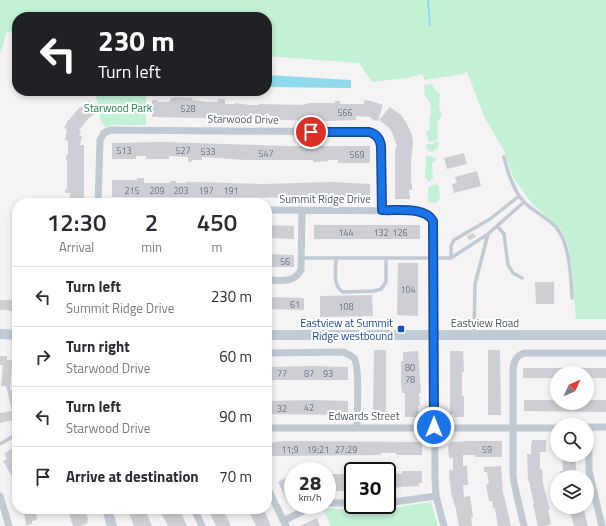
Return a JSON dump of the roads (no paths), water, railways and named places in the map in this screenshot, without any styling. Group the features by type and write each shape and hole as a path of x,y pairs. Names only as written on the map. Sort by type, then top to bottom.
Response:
{"street":[{"name":"Starwood Drive","path":"98,198 100,140 104,133 110,130 369,132 378,136 381,146 382,210"},
{"name":"Summit Ridge Drive","path":"272,210 420,211 431,217 434,225 435,480 436,496 444,526"},
{"path":"272,280 287,280 295,278 302,270 302,210"},
{"path":"0,334 12,335"},
{"name":"Eastview Road","path":"272,335 606,334"},
{"path":"272,353 343,352 354,357 357,368 357,427"},
{"path":"524,526 514,483 514,362 516,358 524,353 606,353"},
{"name":"Edwards Street","path":"272,428 550,428"},
{"path":"594,428 606,428"},
{"path":"589,462 589,471 602,526"},
{"path":"0,496 8,526"},
{"path":"396,502 436,496"},
{"path":"272,497 285,523 299,514"},
{"path":"108,514 112,526"},
{"path":"196,514 202,526"}],"lane":[{"path":"504,157 507,170 519,196 524,202 556,227 566,246 570,264 572,298"},
{"path":"451,258 451,246 454,240 490,219 519,196"},
{"path":"302,258 451,258 488,234 524,202"},
{"path":"497,226 504,234 508,265 513,273 522,278"},
{"path":"474,335 475,284 488,234"},
{"path":"336,258 336,284 343,292 374,291 381,289 386,282 386,258"},
{"path":"0,444 12,437"}],"water":[{"path":"272,75 351,80 351,88 272,87"}],"waterway":[{"path":"428,0 430,25"}],"place":[{"name":"Eastview at Summit Ridge westbound","path":"401,329"}],"park label":[{"name":"Starwood Park","path":"118,108"}]}
